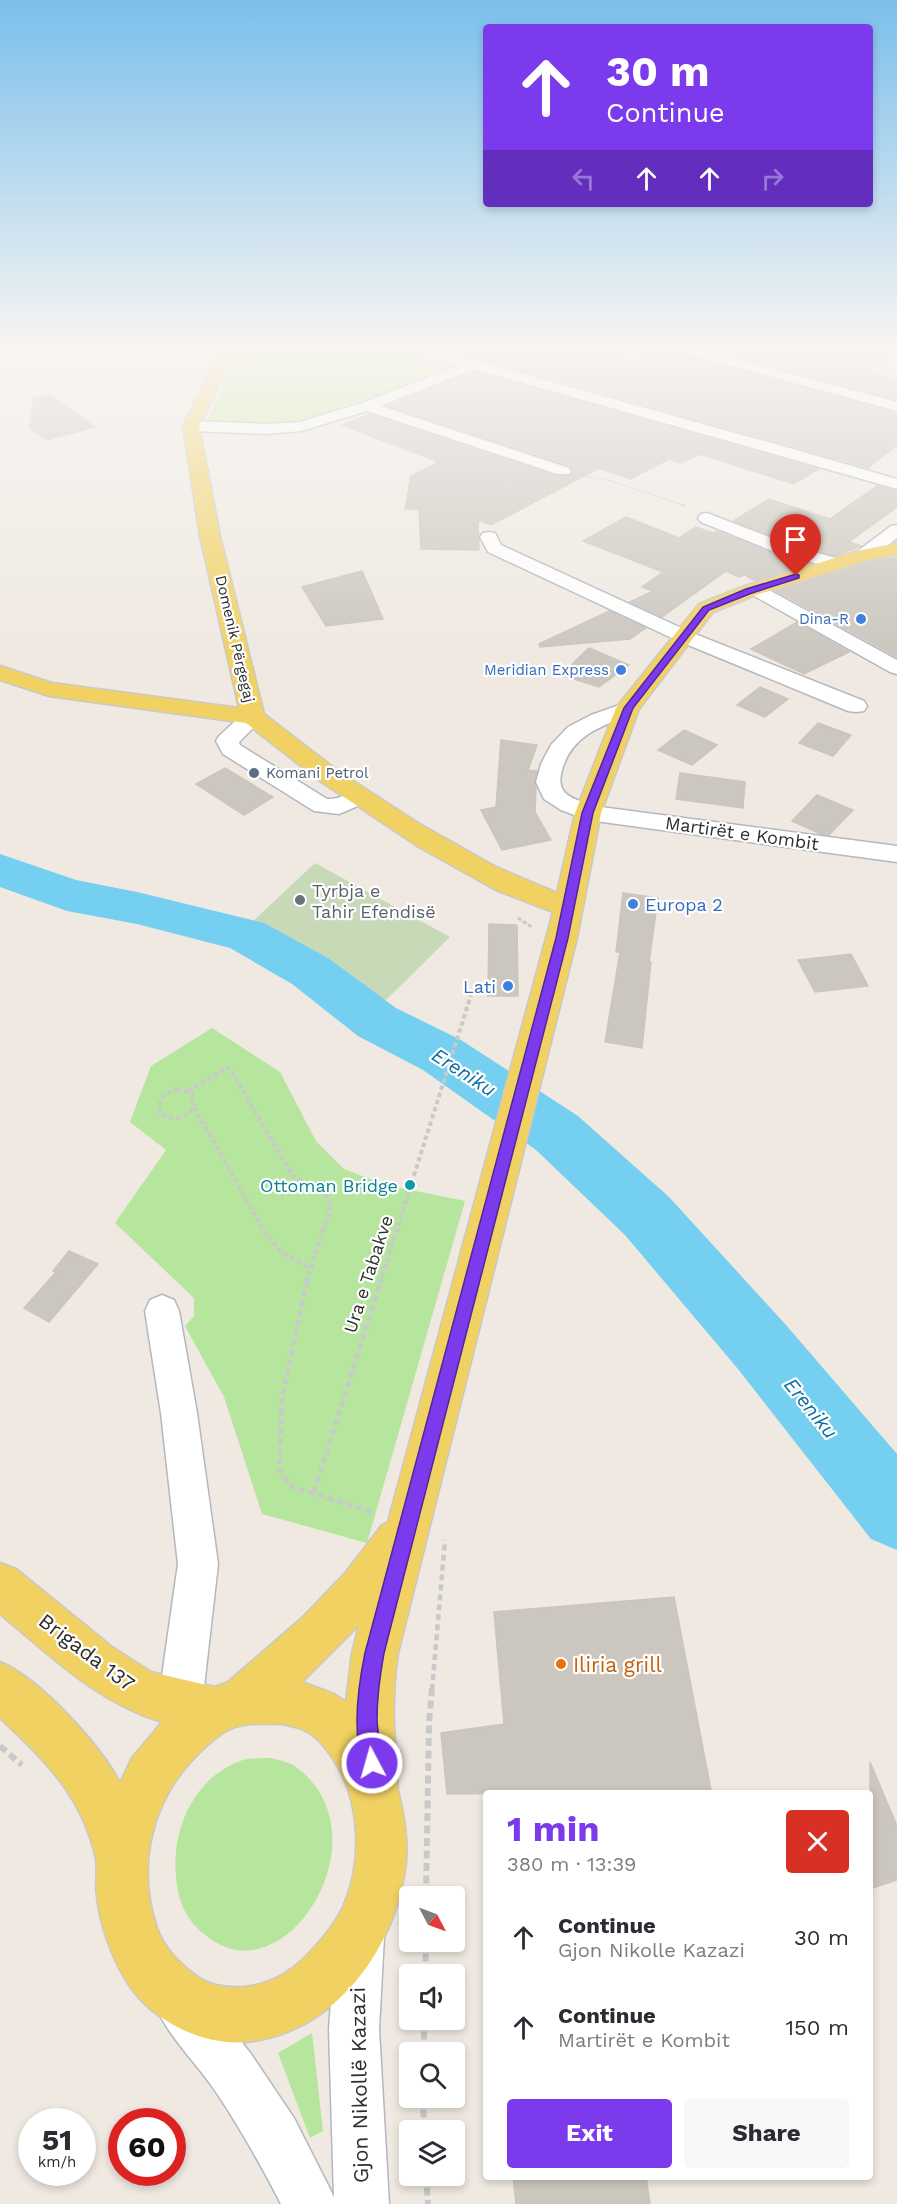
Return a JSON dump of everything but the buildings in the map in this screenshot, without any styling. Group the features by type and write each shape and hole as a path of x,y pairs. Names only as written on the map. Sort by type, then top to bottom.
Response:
{"main road":[{"name":"Domenik Përgegaj","path":"195,449 210,536 253,717 275,736 359,797 481,873 522,892 569,907"},
{"path":"374,1784 367,1721 368,1687 375,1653 569,907 588,813 628,708 706,608 756,589 864,555 897,549"},
{"path":"0,673 49,689 253,717"},
{"path":"213,1706 291,1662 361,1589 411,1520"},
{"name":"Brigada 137","path":"0,1585 140,1692 213,1706 282,1700 321,1713 352,1742 374,1784 382,1830 379,1880 361,1929 332,1971 293,2001 250,2016 207,2013 169,1991 140,1956 124,1910 122,1860 132,1812 153,1769 182,1734 213,1706"},
{"name":"Brigada 137","path":"0,1686 47,1729 86,1775 105,1808 122,1860"}],"street":[{"path":"496,449 563,471"},
{"path":"773,449 897,484"},
{"path":"707,518 781,548 836,564"},
{"path":"864,555 897,530"},
{"path":"489,537 494,548 683,636 856,706"},
{"path":"756,589 897,668"},
{"name":"Martirët e Kombit","path":"628,708 582,726 568,735 549,776 548,788 556,798 588,813 897,854"},
{"path":"253,717 227,741 231,749 322,806 339,807 359,797"},
{"path":"162,1311 179,1413 213,1706"},
{"name":"Gjon Nikollë Kazazi","path":"361,1929 354,2029 362,2204"},
{"path":"169,1991 233,2072 275,2138 310,2204"}],"path":[{"path":"563,471 651,493 688,506 707,518"},
{"name":"Ura e Tabakve","path":"314,1492 471,995"},
{"path":"188,1091 229,1067 293,1176 328,1196 331,1206 310,1268 296,1324 282,1398 279,1469 292,1487 411,1520 429,1723 426,1886"},
{"path":"177,1089 188,1091 195,1098 194,1107 187,1115 174,1119 159,1112 159,1102 166,1093 177,1089"},
{"path":"194,1107 242,1187 265,1233 282,1252 310,1268"},
{"path":"0,1746 30,1772"},
{"path":"427,2186 428,2204"}],"green space":[{"path":"315,863 450,937 386,1000 234,939"},
{"path":"212,1028 280,1072 316,1141 344,1169 386,1185 465,1201 367,1543 262,1514 224,1397 185,1326 194,1316 194,1298 115,1223 166,1150 130,1122 151,1066"},
{"path":"271,1758 296,1767 321,1796 332,1829 330,1865 317,1898 297,1926 271,1945 242,1950 212,1940 201,1932 185,1912 176,1878 179,1836 185,1816 207,1782 224,1769 243,1760"},
{"path":"312,2033 323,2131 310,2138 278,2053"}],"waterway":[{"name":"Ereniku","path":"0,869 67,895 137,908 246,935 310,971 377,1022 442,1055 557,1133 647,1216 762,1347 854,1457 897,1513"}],"place":[{"name":"Dina-R","path":"861,619"},
{"name":"Meridian Express","path":"621,670"},
{"name":"Komani Petrol","path":"254,773"},
{"name":"Tyrbja e Tahir Efendisë","path":"300,900"},
{"name":"Europa 2","path":"633,904"},
{"name":"Lati","path":"508,986"},
{"name":"Ottoman Bridge","path":"410,1185"},
{"name":"Iliria grill","path":"561,1664"}],"route":[{"path":"372,1763 367,1721 368,1687 375,1653 562,938 588,813 628,708 706,608 796,576"}]}
